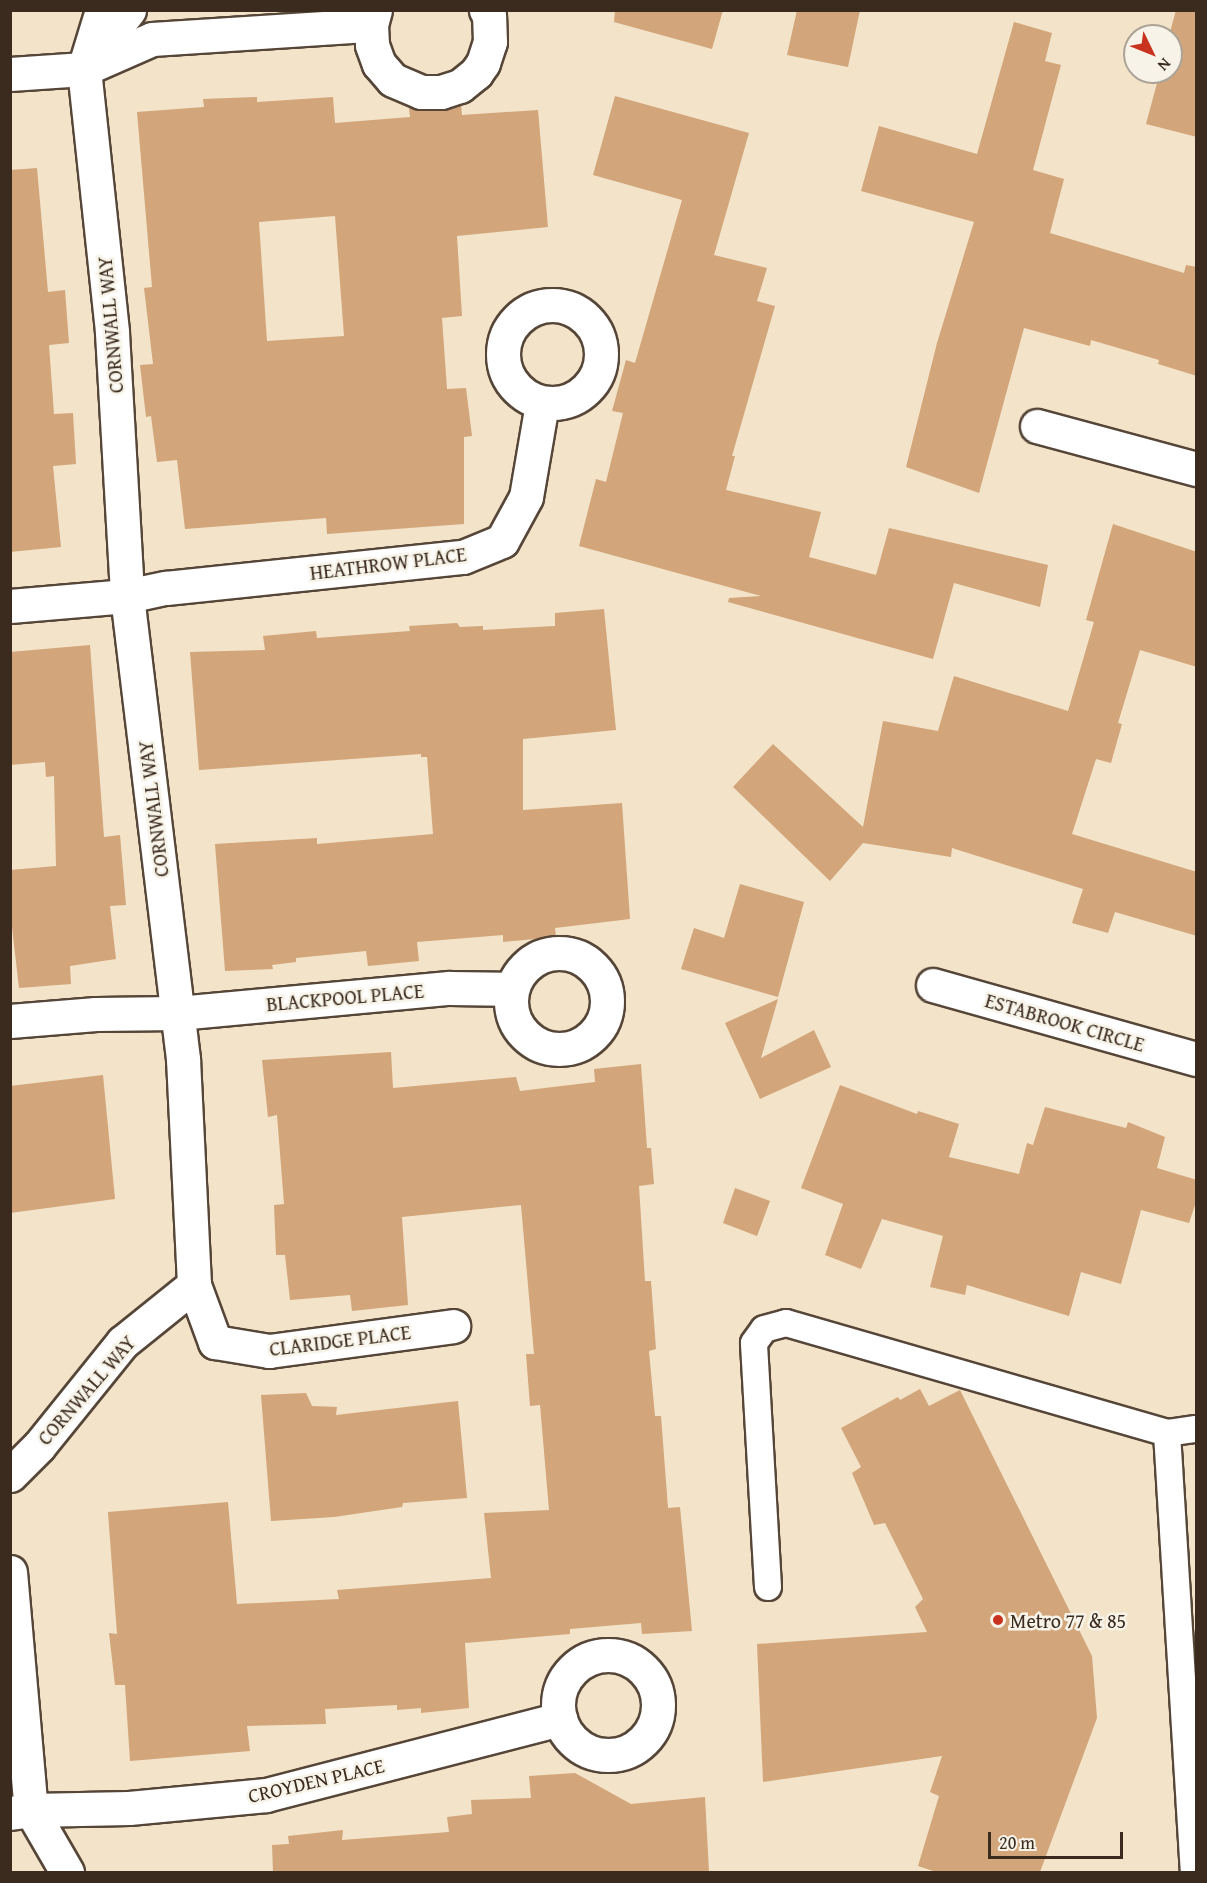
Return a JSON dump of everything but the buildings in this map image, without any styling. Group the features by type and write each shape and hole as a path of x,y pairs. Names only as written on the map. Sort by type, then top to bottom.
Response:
{"street":[{"name":"CORNWALL WAY","path":"10,1475 39,1446 123,1342 194,1286 183,1059 127,596 112,333 84,69 102,10"},
{"path":"84,69 129,10"},
{"path":"10,74 84,69 152,39 373,18 372,45 375,55 379,64 393,80 421,92 441,92 460,86 483,63 490,42 489,16 486,10"},
{"name":"HEATHROW PLACE","path":"10,606 127,596 166,588 464,557 502,541 526,497 542,403"},
{"path":"1037,426 1197,469"},
{"name":"ESTABROOK CIRCLE","path":"933,986 1197,1059"},
{"name":"BLACKPOOL PLACE","path":"10,1021 96,1014 178,1013 449,988 512,989"},
{"name":"CLARIDGE PLACE","path":"194,1286 215,1342 269,1351 453,1326"},
{"path":"10,1572 21,1811 67,1872"},
{"name":"CROYDEN PLACE","path":"21,1811 129,1808 266,1795 560,1719"}],"lane":[{"path":"768,1587 754,1343 764,1329 786,1323 1167,1433 1197,1429"},
{"path":"1167,1433 1194,1872"}],"place":[{"name":"Metro 77 & 85","path":"998,1620"}]}
